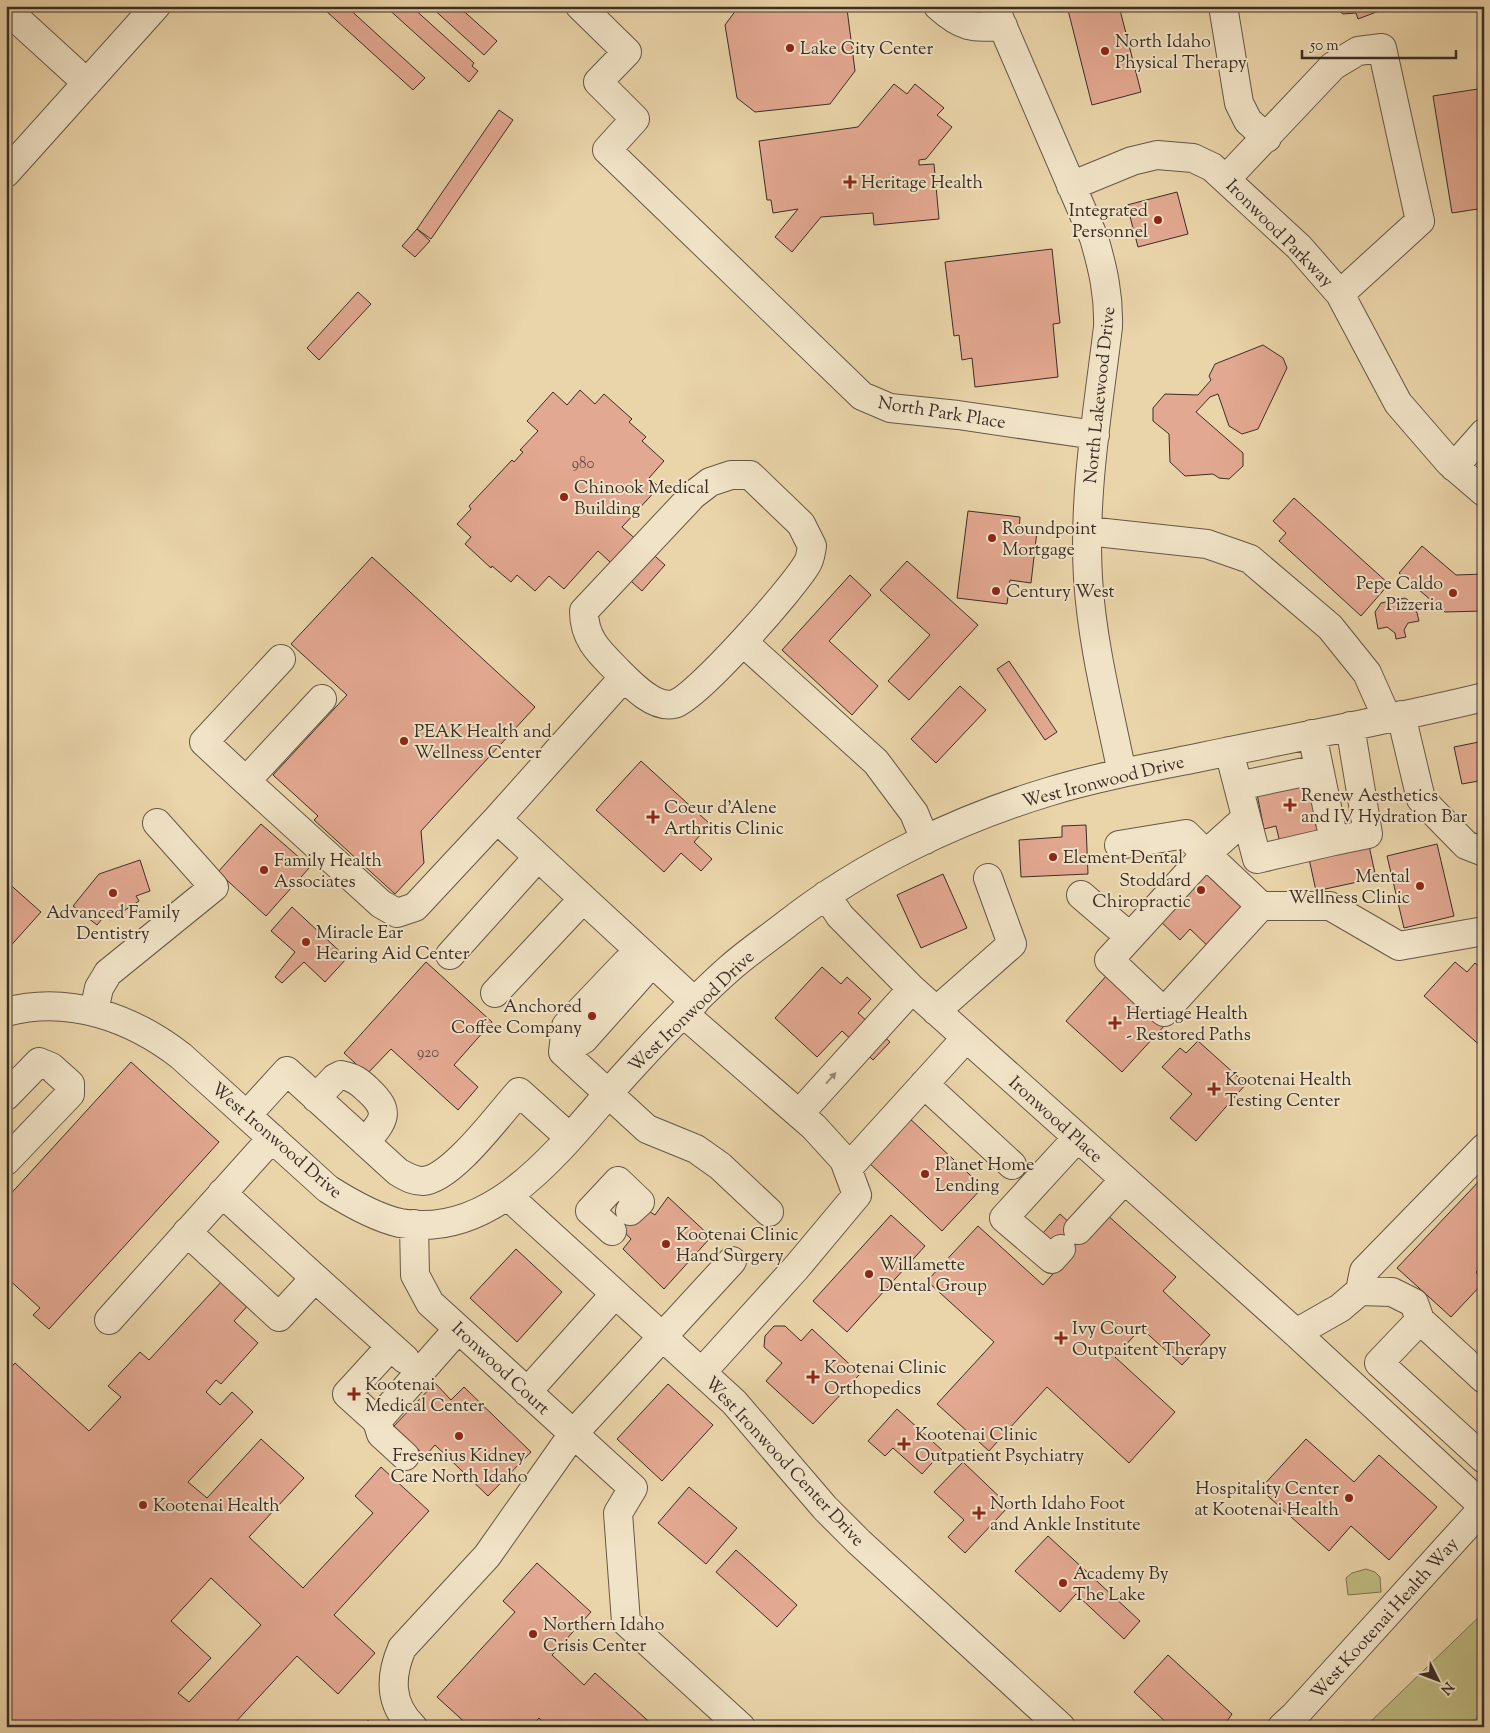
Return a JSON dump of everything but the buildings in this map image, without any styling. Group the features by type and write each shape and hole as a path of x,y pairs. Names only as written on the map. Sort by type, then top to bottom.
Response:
{"street":[{"path":"6,173 156,6"},
{"name":"North Park Place","path":"580,6 627,52 598,82 635,119 607,150 862,396 879,405 1095,434"},
{"path":"938,6 955,20 971,28 998,16"},
{"path":"1223,6 1239,103 1248,121 1267,138"},
{"path":"6,9 88,83"},
{"name":"North Lakewood Drive","path":"998,16 1094,238 1105,275 1108,300 1108,327 1087,509 1088,579 1100,668 1122,773"},
{"path":"1226,180 1342,58 1358,51 1382,48 1420,221 1340,294"},
{"name":"Ironwood Parkway","path":"1071,186 1132,161 1157,155 1193,158 1212,167 1299,247 1340,294 1398,403 1420,431 1454,467 1484,492"},
{"path":"1454,467 1484,433"},
{"path":"731,475 750,475 801,524 809,536 812,546 808,564 743,642 686,698 674,704 656,702 624,677 593,646 584,622 584,610 693,495 710,482 731,475"},
{"path":"1087,531 1207,544 1250,559 1330,627 1367,673 1394,717 1421,799 1466,845 1484,852"},
{"path":"743,642 876,762 914,813 925,840"},
{"path":"281,659 204,742 381,904 397,913 415,906 497,819 624,677"},
{"name":"West Ironwood Drive","path":"6,1012 58,1007 94,1011 139,1027 160,1040 247,1115 321,1183 340,1196 397,1222 414,1224 448,1222 471,1215 508,1196 539,1170 607,1093 730,968 826,895 925,840 991,811 1050,791 1122,773 1484,697"},
{"path":"246,781 322,699"},
{"path":"1229,751 1257,859 1368,834 1350,726"},
{"path":"1312,734 1334,841"},
{"path":"1238,786 1319,769"},
{"path":"1246,818 1206,854 1109,960 1164,1012 1261,906"},
{"path":"497,819 644,955 689,1008 799,1114 844,1160 848,1168 857,1195 796,1268 702,1372"},
{"path":"94,1011 99,988 108,973 214,887 157,823"},
{"path":"1119,845 1186,834 1261,906 1330,906 1399,946 1484,931"},
{"path":"450,955 538,857"},
{"path":"936,1011 1012,944 988,878"},
{"name":"Ironwood Place","path":"826,895 840,916 912,989 1296,1333"},
{"path":"1081,895 1130,937"},
{"path":"495,994 583,899"},
{"path":"644,955 641,975 584,1039 563,1052 647,1129 704,1154 720,1166 769,1212"},
{"path":"799,1114 912,989"},
{"path":"848,1168 966,1038"},
{"path":"6,1096 39,1062 51,1067 70,1084 70,1094 6,1161"},
{"path":"247,1115 287,1071 398,1172 412,1180 425,1181 441,1176 455,1165 519,1092 569,1137"},
{"path":"316,1098 335,1078 342,1075 351,1076 369,1091 381,1102 383,1119 364,1142"},
{"path":"924,1084 1012,1165"},
{"path":"108,1320 272,1138"},
{"path":"1077,1138 1004,1218 1052,1259 1124,1180"},
{"path":"1296,1333 1340,1308 1360,1291 1364,1271 1484,1148"},
{"path":"222,1193 420,1373"},
{"name":"West Ironwood Center Drive","path":"508,1196 702,1372 755,1424 825,1508 859,1542 1061,1727"},
{"path":"582,1263 619,1222"},
{"name":"Ironwood Court","path":"414,1224 415,1275 420,1289 430,1302 633,1488 618,1513 626,1622 741,1727"},
{"path":"187,1232 279,1317 315,1278"},
{"path":"413,1727 396,1705 392,1690 394,1666 402,1648 487,1556 573,1434 732,1261"},
{"path":"1360,1291 1392,1292 1414,1303 1420,1320 1484,1379"},
{"path":"527,1392 615,1294"},
{"path":"1420,1320 1379,1363 1484,1459"},
{"path":"377,1421 458,1329"},
{"name":"West Kootenai Health Way","path":"1282,1727 1396,1607 1484,1507 1296,1333"},
{"path":"390,1347 347,1394 377,1421 381,1434 405,1456"},
{"path":"1450,1348 1484,1349"}],"shaded area":[{"path":"1366,1569 1375,1572 1380,1577 1381,1592 1348,1595 1346,1578 1352,1573"},
{"path":"1484,1612 1484,1711 1467,1727 1365,1727"}],"place":[{"name":"Lake City Center","path":"790,48"},
{"name":"North Idaho Physical Therapy","path":"1105,51"},
{"name":"Heritage Health","path":"850,182"},
{"name":"Integrated Personnel","path":"1158,220"},
{"name":"Chinook Medical Building","path":"564,497"},
{"name":"Roundpoint Mortgage","path":"992,538"},
{"name":"Century West","path":"996,591"},
{"name":"Pepe Caldo Pizzeria","path":"1453,593"},
{"name":"PEAK Health and Wellness Center","path":"404,741"},
{"name":"Renew Aesthetics and IV Hydration Bar","path":"1290,805"},
{"name":"Coeur d'Alene Arthritis Clinic","path":"653,817"},
{"name":"Element Dental","path":"1053,857"},
{"name":"Family Health Associates","path":"264,870"},
{"name":"Mental Wellness Clinic","path":"1420,886"},
{"name":"Stoddard Chiropractic","path":"1201,890"},
{"name":"Advanced Family Dentistry","path":"113,893"},
{"name":"Miracle Ear Hearing Aid Center","path":"306,942"},
{"name":"Anchored Coffee Company","path":"592,1016"},
{"name":"Hertiage Health - Restored Paths","path":"1115,1023"},
{"name":"Kootenai Health Testing Center","path":"1214,1089"},
{"name":"Planet Home Lending","path":"925,1174"},
{"name":"Kootenai Clinic Hand Surgery","path":"666,1244"},
{"name":"Willamette Dental Group","path":"869,1274"},
{"name":"Ivy Court Outpaitent Therapy","path":"1061,1338"},
{"name":"Kootenai Clinic Orthopedics","path":"813,1377"},
{"name":"Kootenai Medical Center","path":"354,1394"},
{"name":"Fresenius Kidney Care North Idaho","path":"459,1436"},
{"name":"Kootenai Clinic Outpatient Psychiatry","path":"904,1444"},
{"name":"Hospitality Center at Kootenai Health","path":"1349,1498"},
{"name":"Kootenai Health","path":"143,1505"},
{"name":"North Idaho Foot and Ankle Institute","path":"979,1513"},
{"name":"Academy By The Lake","path":"1063,1583"},
{"name":"Northern Idaho Crisis Center","path":"533,1634"}]}
